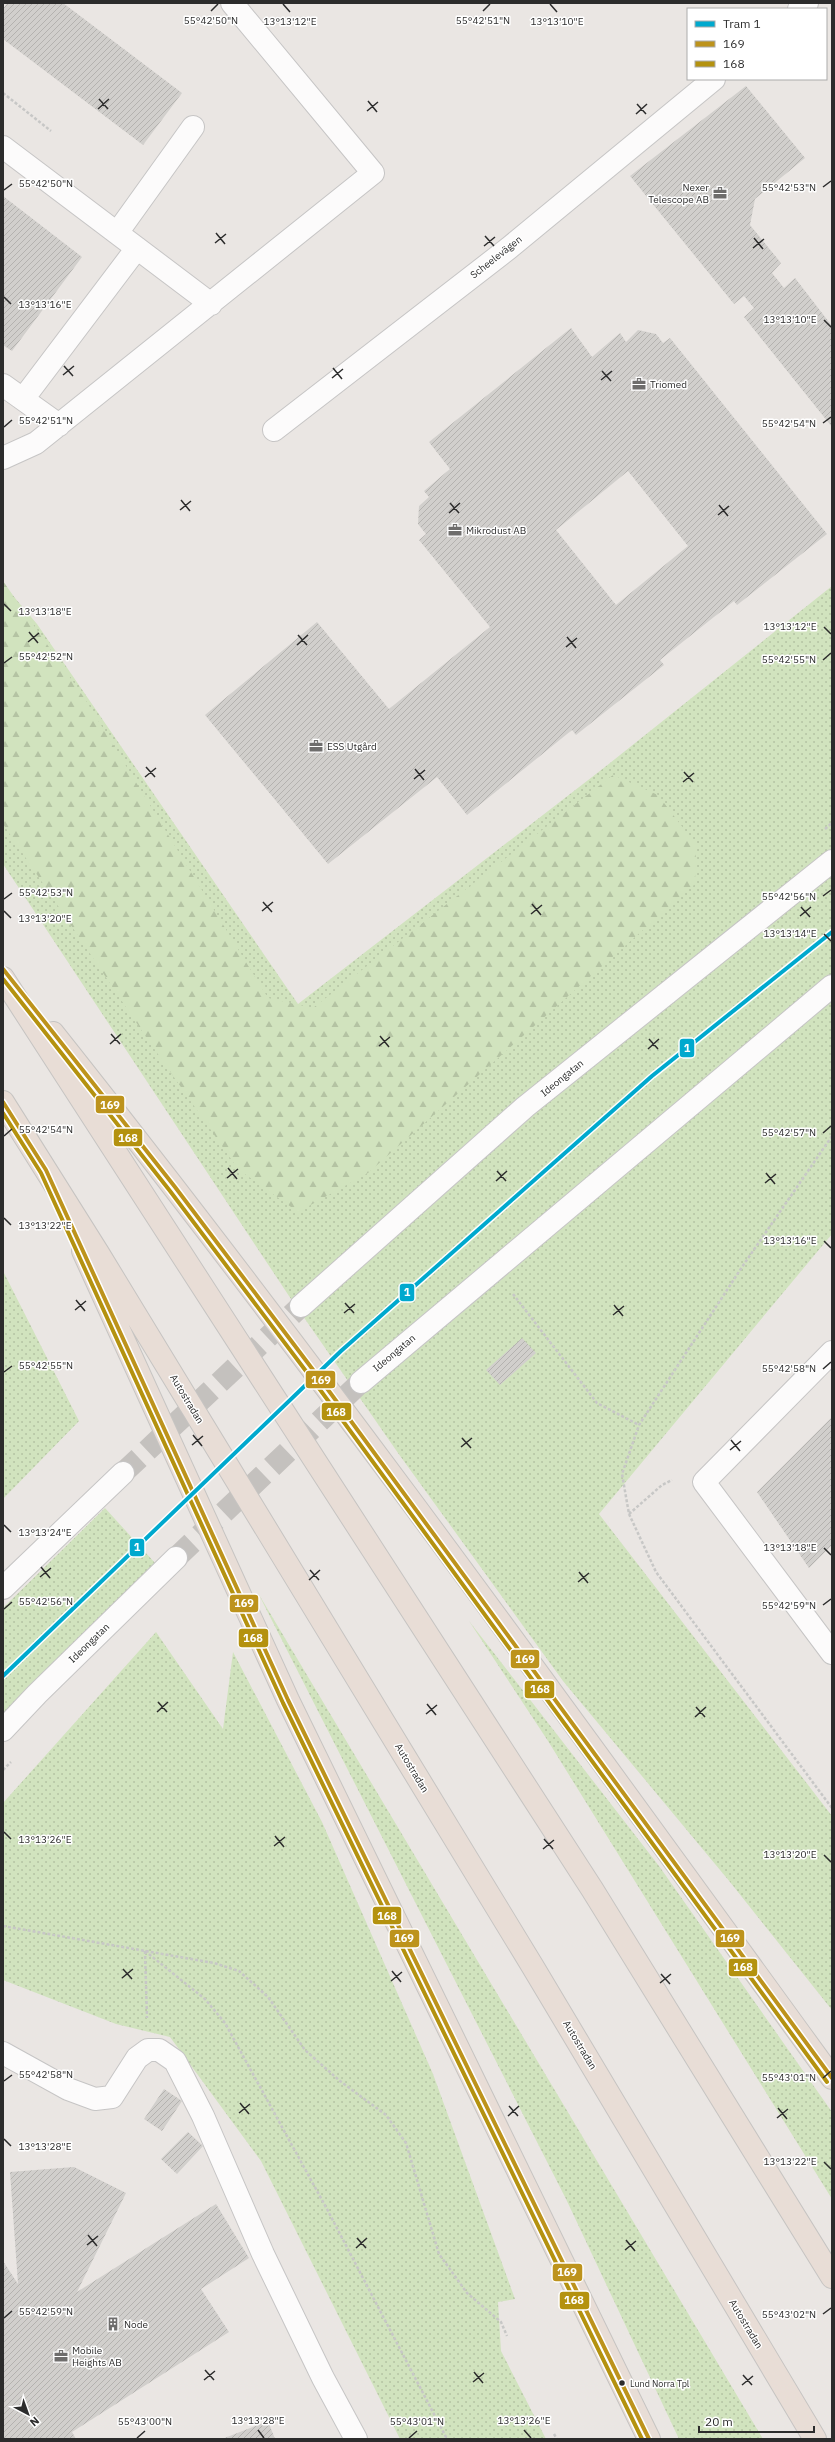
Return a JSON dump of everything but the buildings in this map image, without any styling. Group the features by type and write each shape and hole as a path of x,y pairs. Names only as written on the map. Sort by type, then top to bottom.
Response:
{"highway":[{"path":"3,969 175,1187 326,1387 832,2078"},
{"path":"3,978 592,1889 832,2278"},
{"name":"Autostradan","path":"3,1102 529,1960 815,2439"},
{"path":"46,1170 288,1700 649,2439"}],"street":[{"path":"3,458 36,443 374,173 232,3"},
{"name":"Scheelevägen","path":"274,430 509,248 713,80"},
{"path":"117,233 193,127"},
{"path":"3,147 211,304"},
{"path":"23,399 137,248"},
{"path":"3,385 59,425"},
{"name":"Ideongatan","path":"301,1306 525,1107 832,861"},
{"name":"Ideongatan","path":"360,1382 832,986"},
{"path":"832,1352 704,1482 832,1653"},
{"path":"3,1588 123,1473"},
{"name":"Ideongatan","path":"3,1730 37,1694 176,1558"},
{"path":"3,2053 68,2089 95,2099 112,2097 137,2058 148,2050 159,2050 175,2061 203,2116 260,2247 323,2378 356,2439"}],"path":[{"path":"3,93 51,131"},
{"path":"510,1291 597,1403 639,1425"},
{"path":"629,1514 662,1485 680,1475 704,1482"},
{"path":"3,1926 214,1963 239,1971 268,1997 305,2050 340,2081 386,2115 406,2143 439,2254 467,2293 501,2322 507,2336"},
{"path":"145,1950 148,2050"},
{"path":"145,1950 205,1999 225,2023 324,2204 447,2439"},
{"path":"554,2434 557,2439"}],"green space":[{"path":"3,581 85,699 268,998 313,1008 613,775 658,795 696,845 695,884 368,1173 298,1212 238,1169 146,1037 3,824"},
{"path":"3,584 37,624 298,1004 605,767 832,586 832,1234 599,1514 832,1816 832,2010 730,1882 563,1681 398,1453 289,1296 3,864"},
{"path":"3,1271 79,1421 3,1499"},
{"path":"105,1508 155,1563 3,1713 3,1608"},
{"path":"258,1593 763,2439 679,2439 566,2199"},
{"path":"469,1621 659,1866 832,2112 832,2199 548,1741"},
{"path":"156,1632 223,1729 233,1652 322,1822 433,2074 515,2299 498,2302 501,2351 546,2439 400,2439 261,2161 170,2037 116,2024 3,1980 3,1803"}],"tunnel":[{"path":"123,1473 301,1306"},
{"path":"176,1558 361,1382"}],"tram line":[{"name":"1","path":"3,1676 341,1351 652,1076 832,932"}],"transit line":[{"name":"169","path":"3,969 175,1187 326,1387 832,2078"},
{"name":"168","path":"3,979 170,1191 321,1391 827,2082"},
{"name":"169","path":"3,1102 46,1170 288,1700 649,2439"},
{"name":"168","path":"3,1113 41,1173 283,1703 642,2439"}],"place":[{"name":"Nexer Telescope AB","path":"720,193"},
{"name":"Triomed","path":"639,384"},
{"name":"Mikrodust AB","path":"455,530"},
{"name":"ESS Utgård","path":"316,746"},
{"name":"Node","path":"113,2324"},
{"name":"Mobile Heights AB","path":"61,2356"},
{"name":"Lund Norra Tpl","path":"622,2383"}]}
